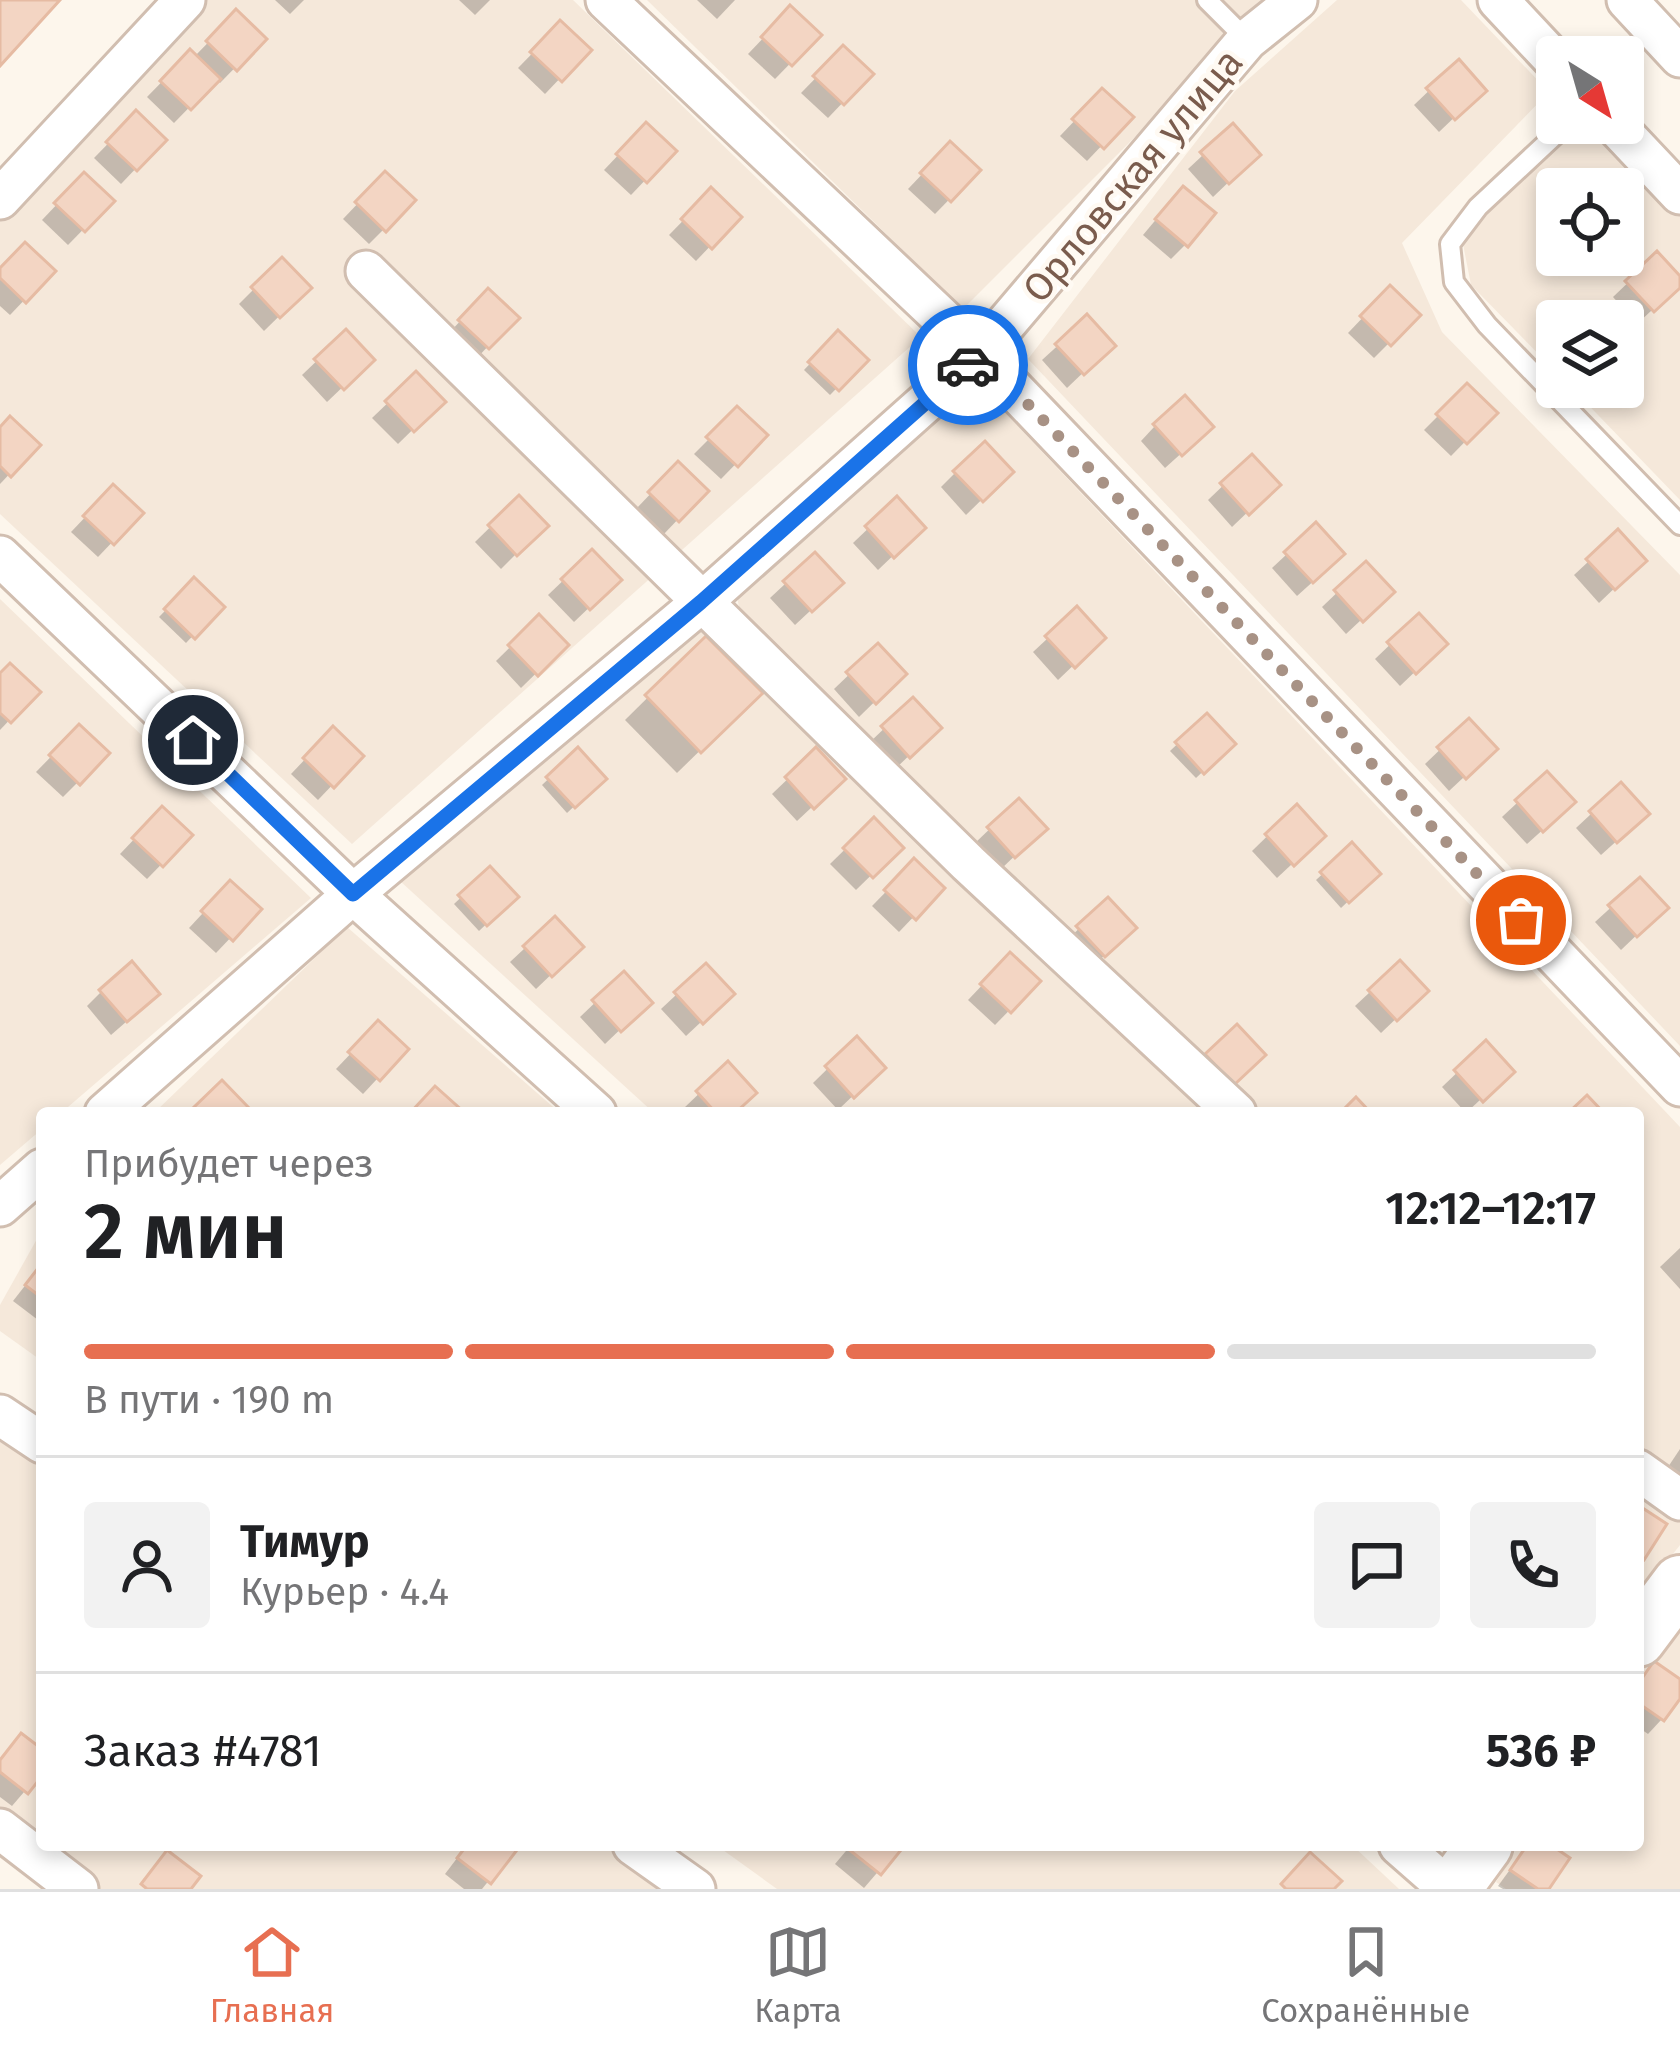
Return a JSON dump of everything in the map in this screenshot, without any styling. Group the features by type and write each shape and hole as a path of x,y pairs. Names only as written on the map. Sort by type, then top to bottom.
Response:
{"street":[{"path":"0,200 185,0"},
{"path":"606,0 980,354 1680,1086"},
{"name":"Орловская улица","path":"112,1107 353,894 701,602 980,354 1247,40 1297,0"},
{"path":"1498,0 1536,41"},
{"path":"1627,0 1680,57"},
{"path":"1633,144 1680,194"},
{"path":"367,272 968,863 1230,1107"},
{"path":"0,556 353,894 589,1107"},
{"path":"0,1206 36,1174"},
{"path":"0,1415 36,1439"},
{"path":"1644,1474 1680,1500"},
{"path":"1644,1632 1680,1583"},
{"path":"0,1829 78,1889"},
{"path":"641,1851 695,1889"},
{"path":"1406,1851 1451,1889 1481,1851"}],"lane":[{"path":"1207,0 1247,40"},
{"path":"1546,144 1478,207 1450,244 1454,282 1487,325 1680,524"}],"shaded area":[{"path":"200,0 573,0 921,337 352,844 0,514 0,216"},
{"path":"647,0 1272,0 963,309"},
{"path":"1337,0 1461,0 1536,78 1536,105 1402,243 1442,332 1680,575 1680,1046 1028,359 1235,91"},
{"path":"1562,144 1614,144 1637,168 1536,168 1536,276 1644,276 1644,176 1680,215 1680,500 1591,408 1644,408 1644,300 1536,300 1536,352 1471,285 1463,244 1494,205"},
{"path":"978,384 1680,1127 1680,1477 1644,1452 1644,1107 1258,1107 742,623 735,586"},
{"path":"0,599 311,898 68,1107 36,1107 36,1134 0,1165"},
{"path":"700,623 1208,1107 647,1107 400,881"},
{"path":"347,927 553,1107 160,1107"},
{"path":"36,1241 36,1357 0,1331 0,1305"},
{"path":"0,1425 36,1449 36,1841 0,1814"},
{"path":"1644,1488 1680,1515 1680,1545 1644,1590"},
{"path":"1680,1611 1680,1889 1506,1889 1496,1882 1515,1851 1644,1851 1644,1656"},
{"path":"49,1851 621,1851 675,1889 100,1889"},
{"path":"724,1851 1358,1851 1399,1889 777,1889"}],"building":[{"path":"0,0 60,0 0,66"},
{"path":"790,5 822,35 792,66 761,37"},
{"path":"236,9 267,39 237,71 206,41"},
{"path":"560,20 592,50 562,82 530,52"},
{"path":"843,45 874,74 844,105 813,76"},
{"path":"190,49 221,79 191,110 160,81"},
{"path":"1459,59 1487,91 1455,120 1426,88"},
{"path":"1102,88 1134,117 1104,149 1072,119"},
{"path":"136,110 167,140 137,171 106,142"},
{"path":"646,122 677,151 647,183 616,154"},
{"path":"1233,123 1261,155 1229,184 1200,152"},
{"path":"950,141 981,170 951,202 920,173"},
{"path":"385,171 416,200 386,232 355,202"},
{"path":"84,172 115,201 85,232 54,203"},
{"path":"1183,186 1216,213 1188,247 1155,219"},
{"path":"711,187 742,217 712,249 681,219"},
{"path":"25,242 56,271 26,303 0,278 0,268"},
{"path":"1657,251 1680,276 1680,288 1654,312 1625,281 1644,276 1644,263"},
{"path":"282,257 312,288 280,318 251,287"},
{"path":"1390,285 1421,315 1391,346 1360,316"},
{"path":"488,288 520,318 489,349 458,320"},
{"path":"1087,314 1116,346 1084,375 1055,344"},
{"path":"346,329 375,360 344,390 314,359"},
{"path":"838,330 869,360 839,391 808,362"},
{"path":"416,371 446,402 414,432 385,401"},
{"path":"1467,383 1498,413 1467,444 1436,414"},
{"path":"1185,395 1214,427 1182,456 1153,424"},
{"path":"737,406 768,435 738,467 706,437"},
{"path":"10,416 41,445 11,477 0,466 0,427"},
{"path":"985,441 1014,472 983,502 953,471"},
{"path":"1252,454 1281,485 1249,515 1220,483"},
{"path":"678,461 709,491 679,522 648,492"},
{"path":"113,484 144,513 114,545 83,516"},
{"path":"519,495 549,526 517,556 488,525"},
{"path":"897,496 926,528 894,558 865,526"},
{"path":"1316,522 1345,554 1313,583 1284,552"},
{"path":"1618,529 1647,561 1615,590 1586,559"},
{"path":"592,549 622,580 590,610 561,579"},
{"path":"815,552 844,583 812,612 783,581"},
{"path":"1366,561 1395,592 1363,622 1334,590"},
{"path":"194,577 225,607 195,639 164,609"},
{"path":"1077,606 1106,638 1075,668 1045,636"},
{"path":"1419,613 1448,644 1416,674 1387,642"},
{"path":"539,614 569,645 538,676 508,645"},
{"path":"706,636 763,693 701,753 645,695"},
{"path":"878,643 907,674 876,704 846,672"},
{"path":"10,663 41,692 11,723 0,713 0,673"},
{"path":"913,697 942,728 910,758 881,726"},
{"path":"1207,713 1236,744 1204,774 1175,742"},
{"path":"1469,718 1498,749 1466,779 1437,747"},
{"path":"79,724 110,753 80,785 49,755"},
{"path":"333,726 364,756 334,788 303,758"},
{"path":"578,747 607,779 575,808 546,777"},
{"path":"816,747 846,779 814,809 785,777"},
{"path":"1547,771 1576,802 1543,832 1515,800"},
{"path":"1621,782 1650,814 1617,843 1589,811"},
{"path":"1019,798 1048,829 1015,858 987,827"},
{"path":"1297,804 1326,836 1294,866 1265,834"},
{"path":"162,806 193,835 163,867 132,838"},
{"path":"874,817 904,848 873,878 843,848"},
{"path":"1352,842 1381,874 1349,903 1320,872"},
{"path":"914,858 945,888 916,920 884,890"},
{"path":"490,866 519,897 487,926 458,895"},
{"path":"1640,877 1669,908 1637,937 1608,905"},
{"path":"230,880 262,909 233,941 201,911"},
{"path":"1108,897 1137,928 1105,957 1076,926"},
{"path":"555,916 584,947 552,977 523,946"},
{"path":"1010,952 1041,981 1011,1013 980,984"},
{"path":"1400,960 1429,991 1397,1021 1368,990"},
{"path":"132,961 160,994 127,1022 99,990"},
{"path":"706,963 735,994 703,1024 674,992"},
{"path":"624,971 653,1003 621,1032 592,1000"},
{"path":"378,1020 409,1049 380,1081 348,1052"},
{"path":"1237,1024 1266,1055 1234,1085 1205,1054"},
{"path":"857,1036 886,1068 854,1098 825,1066"},
{"path":"1486,1040 1515,1072 1483,1102 1454,1070"},
{"path":"728,1061 757,1093 742,1107 711,1107 696,1091"},
{"path":"222,1080 248,1107 194,1107"},
{"path":"435,1086 458,1107 416,1107"},
{"path":"1587,1095 1598,1107 1574,1107"},
{"path":"1356,1097 1365,1107 1346,1107"},
{"path":"36,1271 36,1293 25,1285"},
{"path":"1644,1509 1667,1524 1644,1560"},
{"path":"1654,1661 1680,1679 1680,1699 1664,1721 1644,1707 1644,1675"},
{"path":"21,1733 36,1744 36,1784 28,1794 0,1772 0,1760"},
{"path":"166,1851 201,1876 191,1889 147,1889 141,1884"},
{"path":"462,1851 516,1851 491,1884 457,1858"},
{"path":"851,1851 900,1851 881,1875"},
{"path":"1523,1851 1560,1851 1570,1858 1549,1889 1538,1889 1510,1870"},
{"path":"1310,1852 1342,1881 1334,1889 1286,1889 1281,1884"}],"way so far":[{"path":"968,365 980,354 1521,920"}],"route":[{"path":"193,740 353,894 701,602 968,365"}]}
